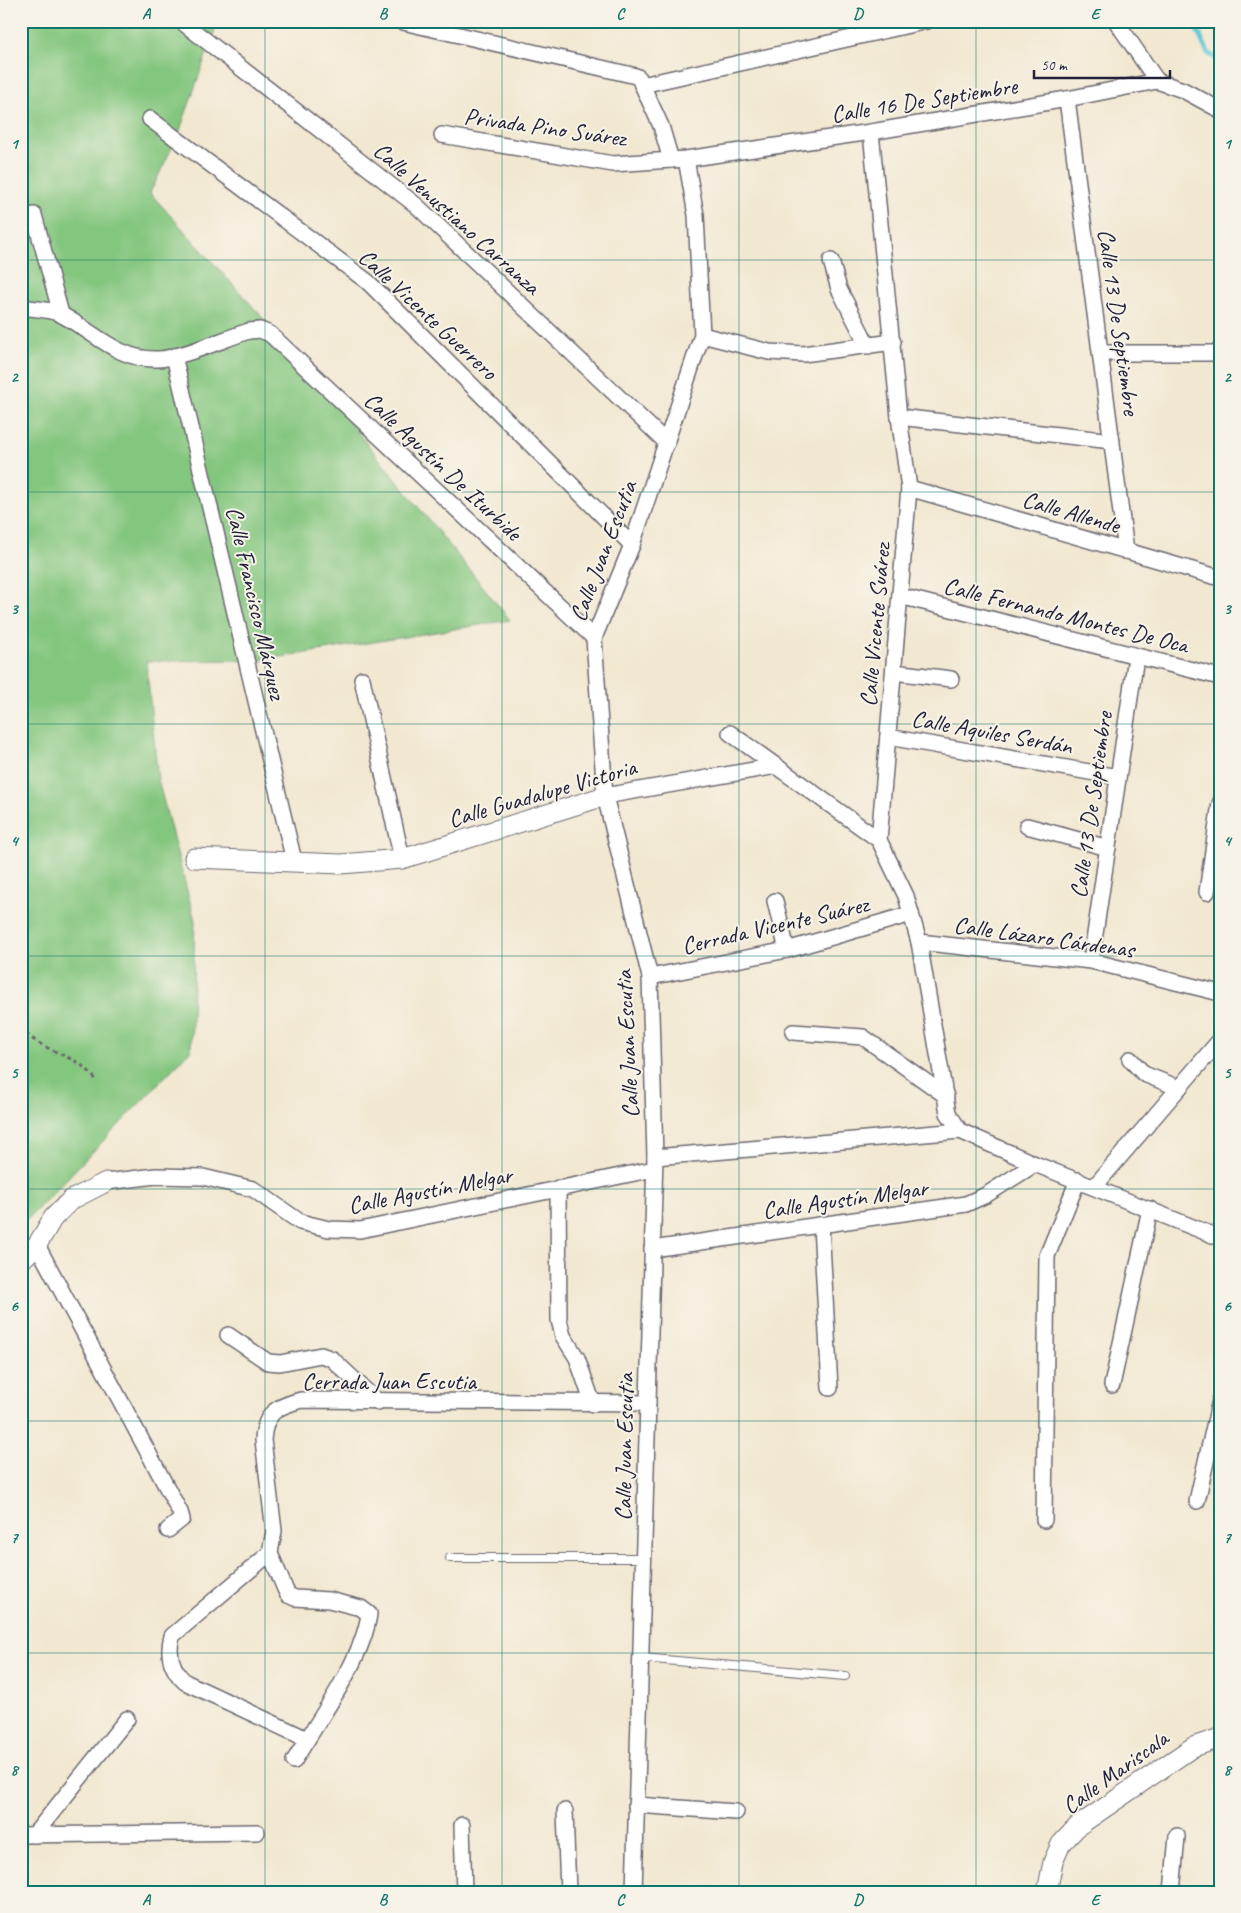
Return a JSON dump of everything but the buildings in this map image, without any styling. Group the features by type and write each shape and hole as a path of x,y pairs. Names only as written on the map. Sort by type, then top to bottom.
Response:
{"street":[{"name":"Calle Venustiano Carranza","path":"182,21 417,206 667,444"},
{"path":"399,21 631,74 639,78 642,85 927,21"},
{"path":"1116,21 1157,81 1183,90 1220,110"},
{"name":"Calle 16 De Septiembre","path":"679,159 871,132 1067,99 1157,81"},
{"name":"Calle Juan Escutia","path":"634,1892 655,1163 650,977 605,796 594,638 632,545 702,335 696,215 679,159 642,85"},
{"name":"Calle 13 De Septiembre","path":"1067,99 1126,551"},
{"name":"Calle Vicente Guerrero","path":"150,119 368,282 632,545"},
{"name":"Calle Vicente Suárez","path":"871,132 899,417 909,488 879,840"},
{"name":"Privada Pino Suárez","path":"442,135 613,164 679,159"},
{"path":"34,215 61,314"},
{"path":"831,261 839,289 868,346"},
{"path":"21,307 61,314 105,345 134,356 159,360 174,356"},
{"name":"Calle Agustín De Iturbide","path":"174,356 249,331 260,330 270,334 594,638"},
{"path":"702,335 769,352 794,353 892,342"},
{"path":"1101,353 1220,353"},
{"name":"Calle Francisco Márquez","path":"174,356 294,861"},
{"path":"899,417 1112,441"},
{"name":"Calle Allende","path":"909,488 1220,578"},
{"name":"Calle Fernando Montes De Oca","path":"900,596 1220,677"},
{"name":"Calle 13 De Septiembre","path":"1091,961 1136,657"},
{"path":"894,672 950,678"},
{"path":"362,679 402,859"},
{"path":"730,733 879,840 906,896 919,942 948,1113 960,1131"},
{"name":"Calle Aquiles Serdán","path":"888,737 1118,777"},
{"name":"Calle Guadalupe Victoria","path":"194,858 341,864 402,859 605,796 777,766"},
{"path":"1207,892 1220,804"},
{"path":"1027,826 1108,848"},
{"path":"775,900 787,950"},
{"name":"Cerrada Vicente Suárez","path":"650,977 787,950 911,914"},
{"name":"Calle Lázaro Cárdenas","path":"919,942 1091,961 1220,992"},
{"path":"792,1032 863,1037 946,1096"},
{"path":"1094,1187 1220,1040"},
{"path":"1130,1059 1144,1074 1179,1088"},
{"name":"Calle Agustín Melgar","path":"106,1182 156,1176 204,1177 253,1189 300,1222 329,1230 360,1230 558,1188 655,1163 960,1131 1034,1164 1220,1238"},
{"name":"Calle Agustín Melgar","path":"652,1249 966,1204 986,1195 1034,1164"},
{"path":"1044,1520 1047,1256 1078,1180"},
{"path":"21,1260 37,1245 53,1218 71,1200 106,1182"},
{"path":"558,1188 559,1320 563,1336 578,1358 593,1404"},
{"path":"1112,1385 1150,1209"},
{"path":"820,1225 830,1388"},
{"path":"37,1245 180,1512 182,1519 168,1530"},
{"path":"228,1335 268,1362 280,1363 321,1355 332,1359 378,1402"},
{"name":"Cerrada Juan Escutia","path":"270,1553 274,1531 263,1440 264,1426 271,1413 285,1405 301,1400 648,1403"},
{"path":"1196,1502 1220,1400"},
{"path":"294,1761 352,1663 367,1627 369,1614 361,1608 329,1600 295,1598 288,1595 270,1553 172,1636 169,1647 171,1658 176,1673 184,1682 307,1739"},
{"path":"27,1835 127,1719"},
{"name":"Calle Mariscala","path":"1047,1892 1053,1862 1061,1844 1078,1826 1193,1747 1220,1738"},
{"path":"636,1805 736,1812"},
{"path":"565,1810 568,1892"},
{"path":"462,1825 464,1892"},
{"path":"27,1835 257,1832"},
{"path":"1172,1892 1177,1836"}],"lane":[{"path":"450,1558 644,1558"},
{"path":"642,1658 845,1676"}],"path":[{"path":"21,1027 35,1040 85,1066 97,1082"}],"green space":[{"path":"21,21 218,21 179,133 150,193 282,339 510,620 262,660 146,661 158,780 195,921 191,1050 21,1226"}],"waterway":[{"path":"1193,21 1208,53 1220,61"}]}
